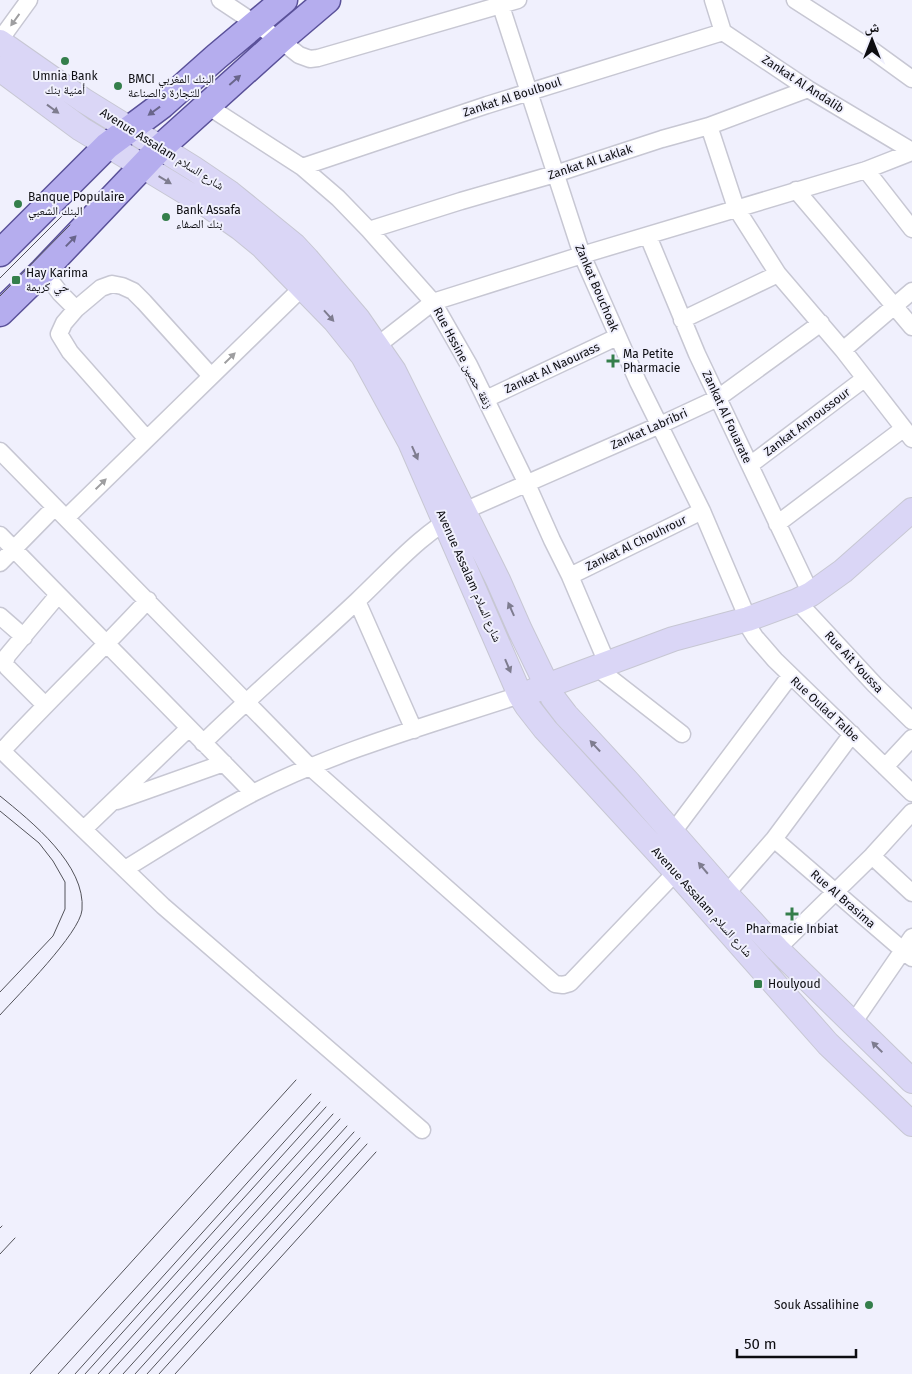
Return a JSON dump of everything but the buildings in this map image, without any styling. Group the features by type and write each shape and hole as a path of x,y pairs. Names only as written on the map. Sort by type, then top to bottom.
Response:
{"main road":[{"path":"0,253 108,146 129,128 162,105 284,0"},
{"path":"0,313 160,148 206,105 327,0"}],"street":[{"path":"0,41 30,0"},
{"path":"220,0 299,55 310,59 500,3 518,0"},
{"path":"713,0 723,32"},
{"path":"795,0 865,45 912,79"},
{"name":"Zankat Bouchoak","path":"500,3 582,255 617,337 702,511 748,618"},
{"name":"Zankat Al Andalib","path":"723,32 808,89 912,152"},
{"name":"Zankat Al Boulboul","path":"302,166 529,92 723,32"},
{"name":"Avenue Assalam شارع السلام","path":"0,41 54,80 230,193 294,245 311,279"},
{"name":"Avenue Assalam شارع السلام","path":"0,70 81,129 210,207 262,246 345,302 370,351 404,389 454,516 520,695 532,714 676,872 828,1044 912,1124"},
{"name":"Zankat Al Laklak","path":"369,230 709,126 808,89"},
{"name":"Rue Hssine زنقة حصين","path":"206,105 302,166 338,198 369,230 433,302 486,399 570,576 601,665"},
{"path":"709,126 736,208 778,274 842,350 907,434 777,524"},
{"path":"370,351 433,302 736,208 866,170 912,152"},
{"path":"866,170 912,229"},
{"path":"796,190 912,327"},
{"name":"Zankat Al Fouarate","path":"648,236 682,320 777,524 804,598"},
{"path":"43,270 60,293 76,309"},
{"path":"682,320 778,274"},
{"path":"0,563 13,549 61,513 147,439 311,279"},
{"path":"147,439 70,352 60,337 60,329 76,309 106,285 128,288 144,302 211,376"},
{"path":"842,350 912,291"},
{"name":"Zankat Labribri","path":"203,743 403,556 454,516 718,398 820,324"},
{"name":"Zankat Al Naourass","path":"486,399 617,337"},
{"name":"Zankat Annoussour","path":"750,465 864,379"},
{"path":"0,451 310,767 555,984 563,985 570,983 676,872"},
{"name":"Zankat Al Chouhrour","path":"570,576 702,511"},
{"path":"125,869 253,794 310,767 547,686 673,639 748,618 804,598 843,571 911,514"},
{"name":"Avenue Assalam شارع السلام","path":"454,516 498,580 547,686 566,715 777,949 912,1081"},
{"path":"0,535 253,794"},
{"path":"45,705 5,663 8,656 58,595"},
{"name":"Rue Ait Youssa","path":"804,598 875,685 912,721"},
{"path":"148,600 107,644 1,750 163,906 422,1130"},
{"path":"357,601 414,730"},
{"path":"0,616 24,637"},
{"name":"Rue Oulad Talbe","path":"748,618 750,629 755,637 790,676 912,793"},
{"path":"601,665 682,734"},
{"path":"673,832 790,676"},
{"path":"84,829 189,728"},
{"path":"726,894 774,839 852,734"},
{"path":"886,767 912,738"},
{"path":"110,803 224,763"},
{"path":"777,949 872,856 912,812"},
{"name":"Rue Al Brasima","path":"774,839 835,892 909,948"},
{"path":"872,856 912,893"},
{"path":"853,1023 909,948"}],"tram line":[{"path":"0,278 62,216"},
{"path":"0,296 70,225"},
{"path":"0,796 27,818 66,861 81,893 82,910 79,920 60,948 0,1015"},
{"path":"0,811 39,843 53,861 65,882 65,909 53,936 0,992"},
{"path":"30,1374 296,1080"},
{"path":"58,1374 311,1094"},
{"path":"75,1374 320,1102"},
{"path":"85,1374 326,1107"},
{"path":"98,1374 333,1114"},
{"path":"109,1374 340,1119"},
{"path":"123,1374 347,1126"},
{"path":"135,1374 354,1132"},
{"path":"147,1374 360,1138"},
{"path":"159,1374 367,1144"},
{"path":"175,1374 376,1152"},
{"path":"0,1254 15,1238"}],"place":[{"name":"Umnia Bank أمنية بنك","path":"65,61"},
{"name":"BMCI البنك المغربي للتجارة والصناعة","path":"118,86"},
{"name":"Banque Populaire البنك الشعبي","path":"18,204"},
{"name":"Bank Assafa بنك الصفاء","path":"166,217"},
{"name":"Hay Karima حي كريمة","path":"16,280"},
{"name":"Ma Petite Pharmacie","path":"613,361"},
{"name":"Pharmacie Inbiat","path":"792,914"},
{"name":"Houlyoud","path":"758,984"},
{"name":"Souk Assalihine","path":"869,1305"}]}
